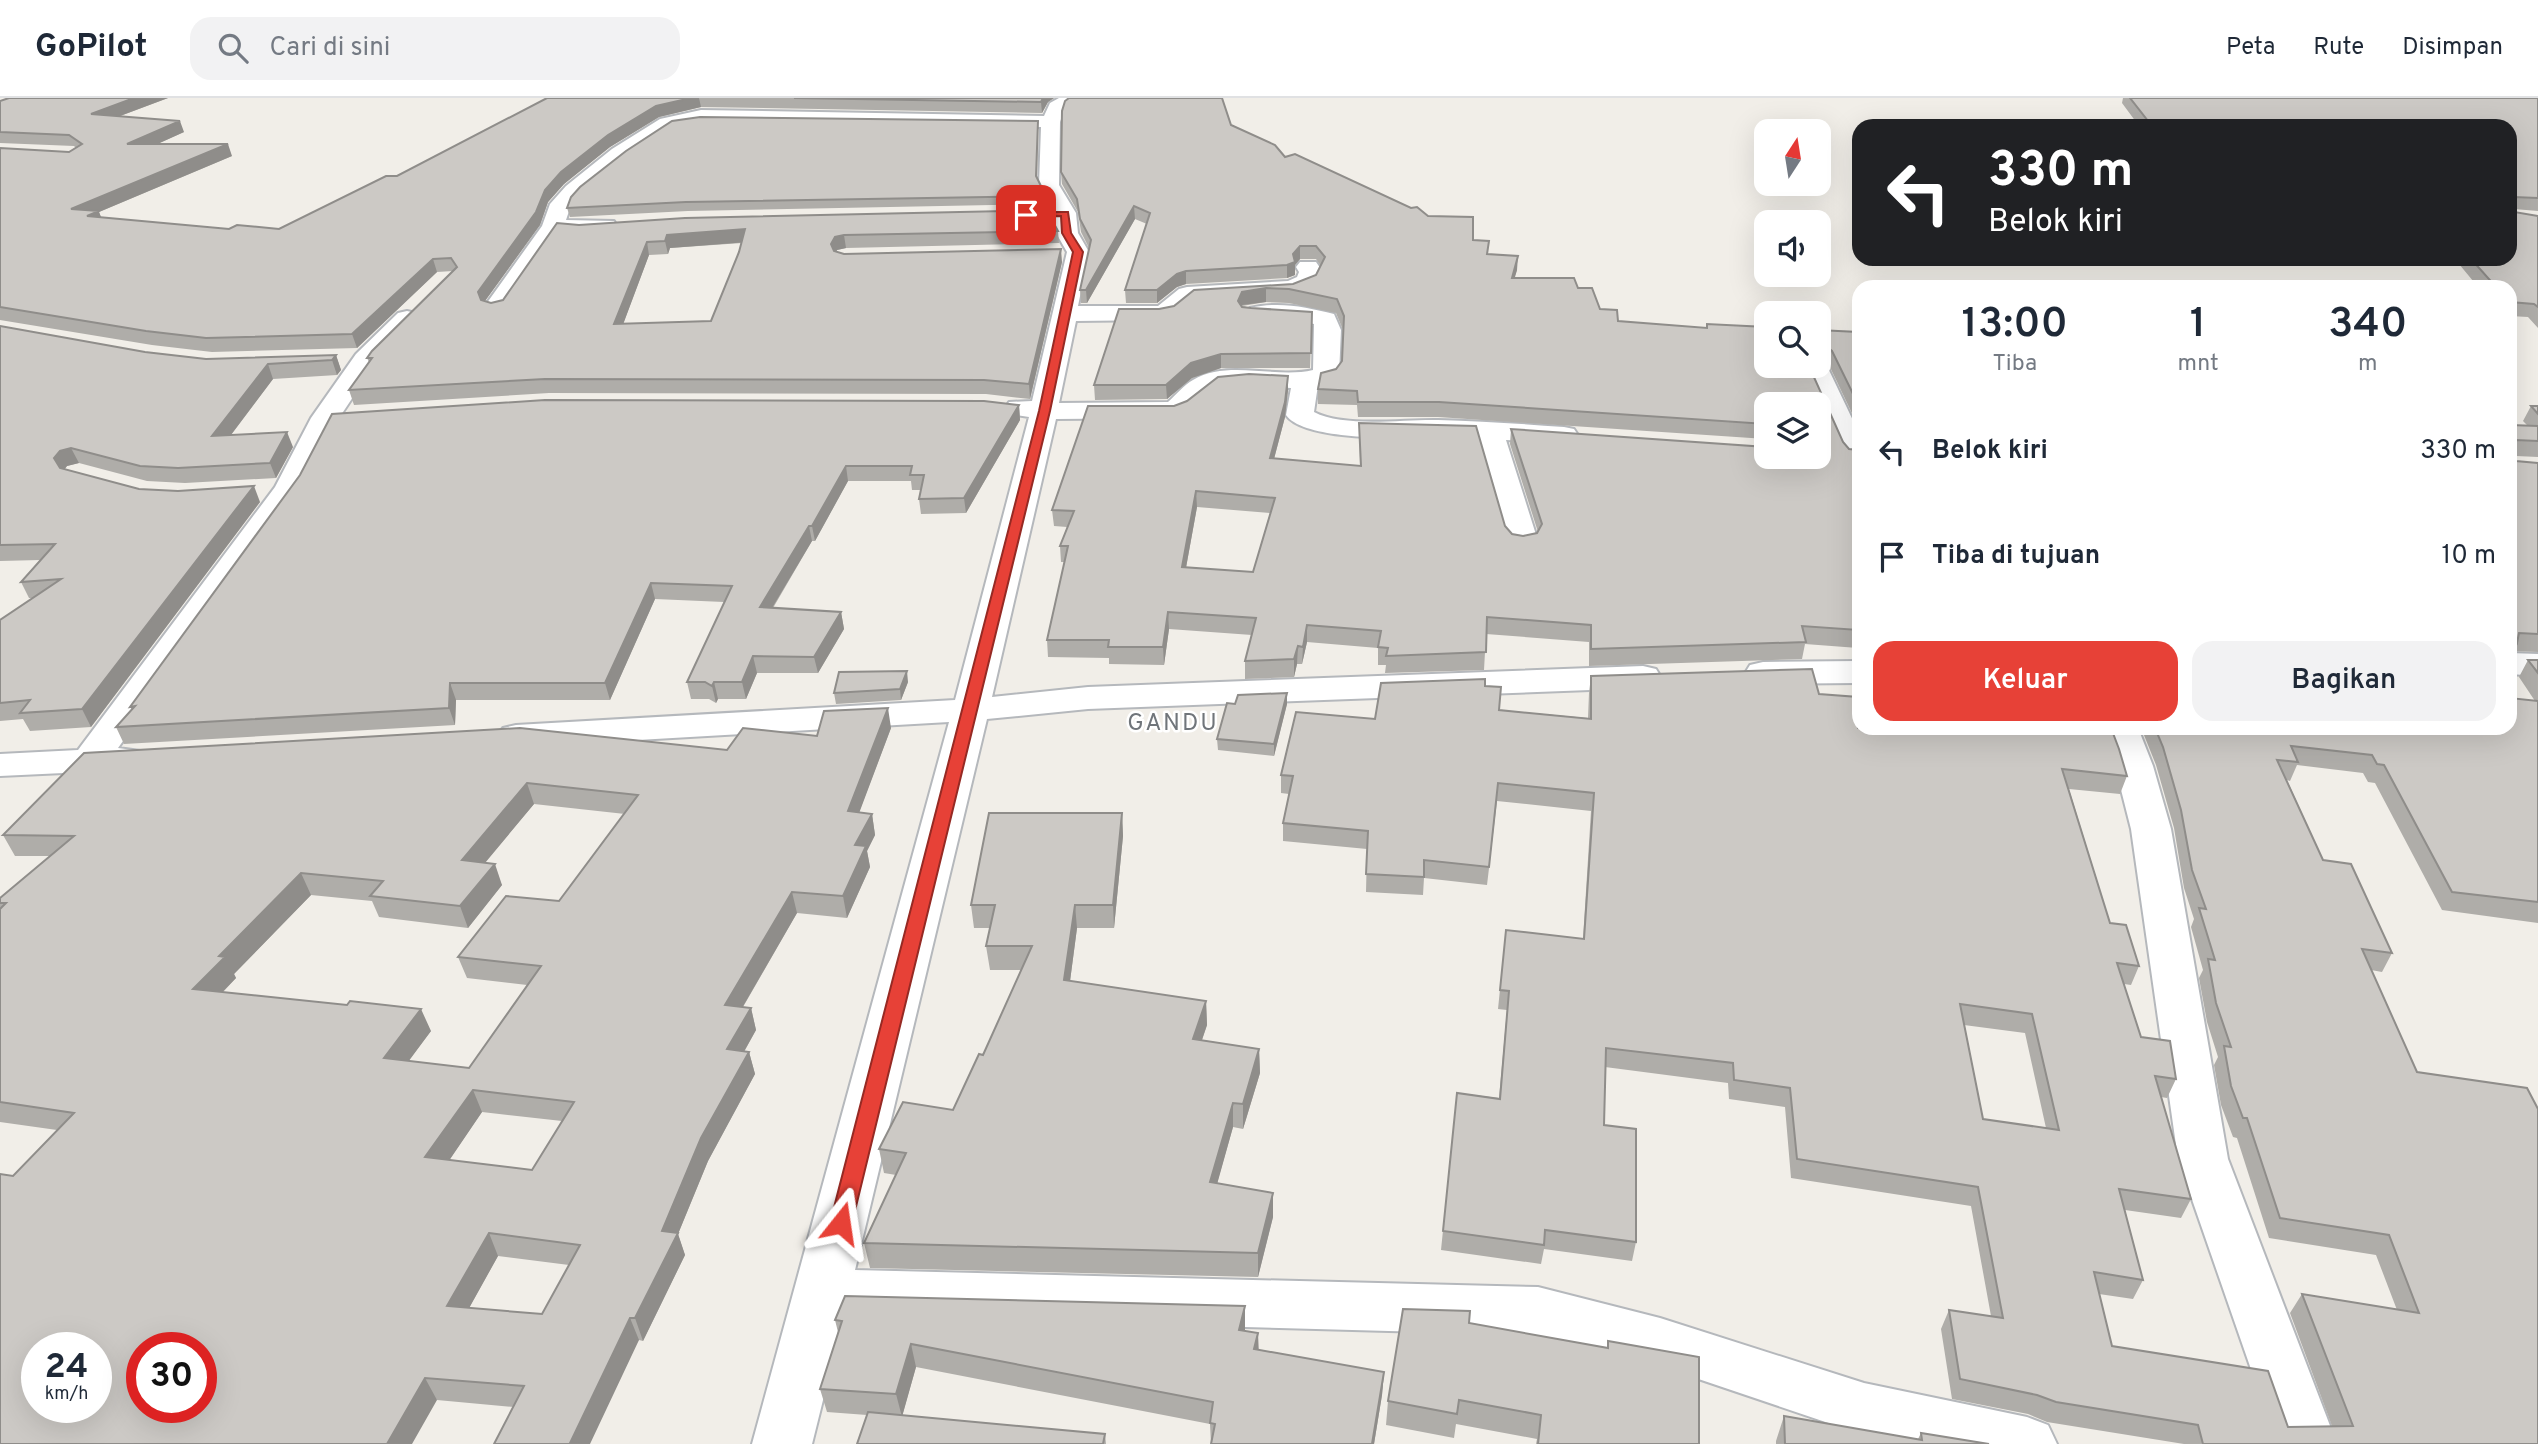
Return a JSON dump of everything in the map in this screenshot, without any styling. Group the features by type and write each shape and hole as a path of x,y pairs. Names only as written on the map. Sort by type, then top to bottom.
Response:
{"street":[{"path":"782,1444 971,710 1065,314 1078,252 1067,233 1065,214 1049,185 1051,122 1056,107 1072,98"},
{"path":"496,307 553,226 561,204 572,190 650,132 683,119 701,116 1051,122"},
{"path":"1042,214 1065,214"},
{"path":"553,226 582,228 634,224"},
{"path":"1051,252 1078,252"},
{"path":"1166,312 1187,294 1292,288 1306,282 1311,272 1308,267"},
{"path":"89,761 289,489 338,417 351,359 429,296"},
{"path":"1065,314 1301,313 1325,319 1328,330 1326,375 1301,381"},
{"path":"997,406 1044,411 1175,410 1203,385 1218,381 1261,378 1307,383 1300,415 1323,425 1590,437"},
{"path":"1819,378 1848,456"},
{"path":"1489,431 1522,541"},
{"path":"250,492 289,489"},
{"path":"2517,664 2538,665"},
{"path":"1720,674 1852,673"},
{"path":"488,738 971,710 1088,698 1679,676"},
{"path":"2122,735 2134,766 2151,829 2203,1159 2307,1444"},
{"path":"0,765 158,757"},
{"path":"822,1292 1538,1311 1660,1342 1864,1409 2027,1444"}],"building":[{"path":"9,98 134,98 91,114 180,121 127,144 228,144 71,209 99,211 87,216 229,229 237,225 279,229 386,176 397,176 547,98 691,98 656,106 608,135 561,172 545,190 536,212 478,292 481,300 491,303 503,300 557,223 579,225 685,218 1052,210 1052,220 1058,231 844,235 835,237 831,244 834,251 844,254 1061,249 1029,384 984,380 545,379 349,390 372,358 367,358 372,351 457,267 451,258 433,259 352,334 206,338 0,307 0,148 69,152 82,144 69,135 0,132 0,101","holes":["745,229 739,252 711,321 614,324 647,242 665,241 667,235"]},
{"path":"794,98 1043,98 1041,102"},
{"path":"1069,98 1222,98 1231,125 1275,145 1285,157 1295,154 1411,208 1417,207 1428,216 1473,217 1473,240 1489,241 1487,254 1518,256 1512,278 1574,278 1578,288 1592,288 1600,309 1617,310 1618,321 1707,328 1707,324 1754,326 1754,378 1814,378 1821,392 1754,392 1754,423 1439,402 1358,402 1357,391 1318,389 1321,373 1336,369 1342,361 1344,316 1337,299 1289,289 1266,288 1242,292 1238,301 1242,307 1312,312 1311,353 1221,354 1191,363 1166,385 1094,385 1119,309 1159,309 1174,306 1194,290 1293,284 1316,275 1325,257 1316,246 1300,246 1293,254 1295,262 1287,265 1186,271 1177,274 1157,290 1125,290 1150,213 1134,206 1086,290 1080,290 1091,240 1080,219 1077,199 1061,172 1062,111"},
{"path":"2130,98 2538,98 2538,198 2517,197 2517,119 2146,119"},
{"path":"700,117 1038,121 1036,176 1046,196 686,202 567,208 571,197 580,187 626,151 672,121"},
{"path":"2517,212 2538,216 2538,307 2534,304 2517,303 2517,280 2490,280 2477,266 2517,266"},
{"path":"0,326 145,352 206,359 336,355 332,360 268,364 212,436 287,432 270,463 178,468 140,466 71,448 60,451 54,458 60,468 139,489 178,491 254,486 82,709 20,713 30,700 0,703 0,620 61,579 21,582 55,544 0,545"},
{"path":"1831,331 1852,332 1852,392 1832,351"},
{"path":"1249,374 1288,376 1285,402 1270,458 1361,466 1359,423 1476,426 1505,526 1512,534 1523,536 1537,533 1542,524 1511,429 1754,446 1754,469 1831,469 1831,415 1843,442 1852,449 1852,630 1802,626 1806,642 1591,649 1591,625 1487,617 1486,652 1386,656 1388,648 1378,647 1381,631 1307,625 1303,647 1298,646 1294,659 1245,661 1256,618 1168,612 1163,647 1108,647 1109,640 1047,640 1068,546 1060,546 1074,511 1052,510 1088,406 1174,406 1187,401 1218,377","holes":["1196,491 1275,498 1253,572 1182,567"]},
{"path":"545,400 984,401 1019,405 964,498 919,499 924,475 910,475 912,466 846,466 812,526 809,526 760,607 841,612 814,657 753,656 742,682 714,682 712,686 705,682 687,682 732,586 651,583 605,683 450,683 449,708 116,727 135,706 130,707 300,475 332,414"},
{"path":"2517,425 2538,426 2538,441 2517,440"},
{"path":"2517,461 2538,463 2538,634 2519,633 2517,643"},
{"path":"2528,660 2538,660 2538,673"},
{"path":"1812,669 1819,694 1852,697 1852,735 2114,735 2127,776 2062,769 2110,923 2126,925 2139,966 2117,963 2141,1037 2170,1041 2176,1079 2155,1076 2191,1199 2119,1189 2143,1280 2094,1272 2112,1346 2268,1371 2288,1427 2353,1426 2302,1294 2419,1313 2389,1235 2280,1218 2247,1118 2243,1118 2231,1086 2224,1046 2231,1047 2216,1003 2208,959 2215,960 2199,908 2206,909 2192,870 2181,810 2158,735 2517,735 2517,699 2538,701 2538,902 2452,892 2384,765 2377,764 2372,755 2291,746 2298,762 2277,760 2323,860 2351,864 2392,953 2362,949 2417,1072 2527,1088 2538,1109 2538,1444 2203,1444 2198,1425 2056,1402 2037,1395 1960,1379 1949,1310 2003,1318 1978,1187 1797,1159 1790,1088 1734,1080 1733,1063 1606,1048 1604,1125 1636,1129 1636,1242 1545,1230 1544,1245 1443,1231 1457,1093 1500,1099 1509,991 1500,990 1506,930 1584,939 1594,793 1498,783 1489,867 1424,860 1424,877 1366,874 1368,831 1283,823 1293,776 1281,775 1296,712 1375,719 1381,683 1485,679 1485,686 1501,687 1499,710 1591,719 1591,676","holes":["1960,1004 2032,1014 2059,1130 1983,1119"]},
{"path":"907,671 900,689 834,693 839,672"},
{"path":"1287,693 1274,744 1217,739 1227,703 1235,704 1238,695"},
{"path":"888,708 848,811 872,814 855,845 866,846 843,896 792,892 725,1005 751,1008 727,1049 749,1052 701,1138 662,1231 678,1233 635,1318 630,1318 570,1443 582,1444 494,1444 524,1386 425,1378 387,1444 0,1444 0,1174 13,1176 74,1113 0,1102 0,909 6,903 0,903 0,898 74,836 3,835 84,753 520,728 727,750 743,728 817,736 824,711","holes":["527,783 638,795 559,901 506,896 458,957 541,966 469,1068 384,1058 421,1009 350,1001 347,1005 193,989 225,957 219,956 301,873 383,881 370,896 460,906 495,864 462,860","473,1090 574,1102 532,1170 425,1157","489,1233 580,1245 542,1314 447,1306"]},
{"path":"989,813 1122,813 1113,905 1075,905 1064,980 1206,1001 1193,1039 1259,1049 1243,1104 1233,1103 1210,1182 1273,1193 1258,1253 864,1243 906,1153 879,1149 903,1102 953,1110 979,1054 983,1055 1032,946 986,946 995,905 971,905"},
{"path":"845,1296 1245,1306 1239,1330 1258,1333 1254,1349 1384,1372 1372,1444 1211,1444 1215,1424 1210,1423 1213,1402 911,1344 896,1394 820,1389 842,1321 835,1320"},
{"path":"1403,1309 1470,1311 1469,1323 1608,1348 1608,1341 1699,1357 1699,1444 1538,1444 1541,1415 1459,1400 1457,1414 1388,1401"},
{"path":"868,1412 1105,1434 1103,1444 857,1444"},
{"path":"1784,1416 1922,1440 1921,1433 1989,1444 1785,1444"}],"district":[{"name":"GANDU","path":"1173,724"}],"route":[{"path":"841,1223 1044,411 1078,252 1067,233 1065,214 1026,215"}]}
